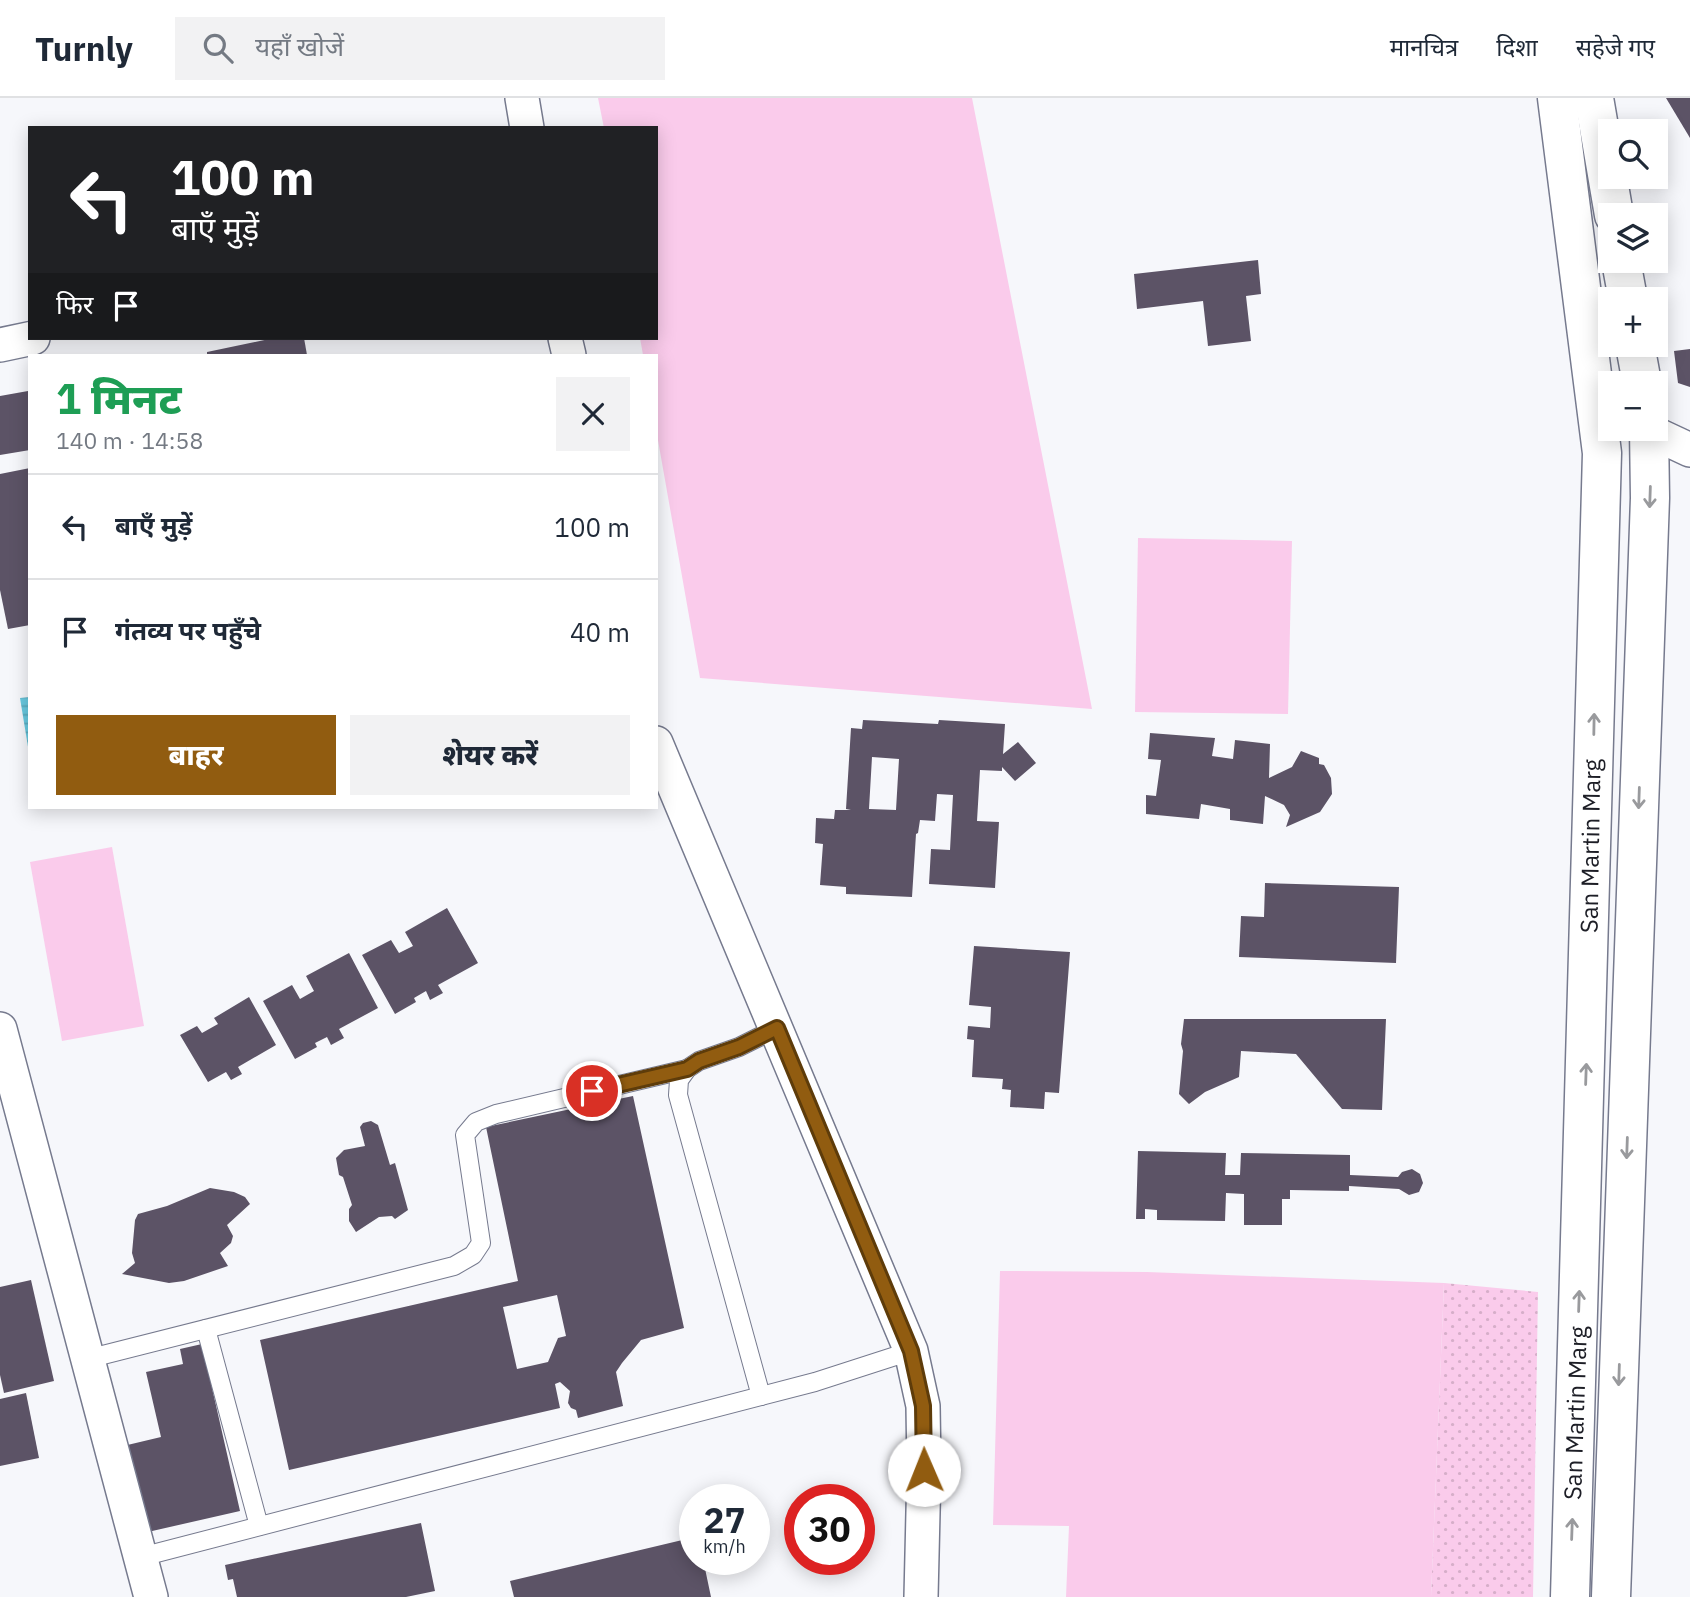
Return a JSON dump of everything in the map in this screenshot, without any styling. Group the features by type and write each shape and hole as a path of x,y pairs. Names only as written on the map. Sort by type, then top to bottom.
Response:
{"street":[{"path":"522,98 527,126"},
{"name":"San Martin Marg","path":"1557,98 1598,371"},
{"path":"1594,98 1612,203"},
{"path":"0,345 28,339"},
{"path":"1668,439 1690,450"},
{"name":"San Martin Marg","path":"1570,1597 1603,441"},
{"name":"San Martin Marg","path":"1611,1597 1650,498 1648,441"},
{"path":"658,748 911,1351 923,1406 921,1597"},
{"path":"1,1041 151,1597"}],"lane":[{"path":"761,1396 678,1095 679,1080 687,1069 699,1061 739,1047 777,1028"},
{"path":"88,1359 454,1266 473,1255 481,1243 465,1135 476,1122 496,1114 687,1069"},
{"path":"206,1329 259,1526"},
{"path":"141,1557 761,1396 911,1351"}],"shaded area":[{"path":"598,98 972,98 1092,709 700,678 658,440 658,354 643,354 640,340 658,340 658,126 604,126"},
{"path":"1138,538 1292,541 1288,714 1135,712"},
{"path":"112,847 144,1026 62,1041 30,862"},
{"path":"1000,1271 1147,1272 1444,1283 1431,1597 1066,1597 1069,1526 993,1525"},
{"path":"1444,1283 1538,1292 1533,1597 1431,1597"}],"water":[{"path":"28,697 28,747 20,698"}],"building":[{"path":"1666,98 1690,98 1690,138"},
{"path":"1258,260 1261,294 1246,296 1251,341 1208,346 1203,301 1137,309 1134,274"},
{"path":"264,340 304,340 307,354 207,354"},
{"path":"1690,349 1690,387 1678,383 1674,351"},
{"path":"28,391 28,450 0,455 0,396"},
{"path":"28,468 28,625 8,629 0,590 0,474"},
{"path":"863,720 938,724 939,720 1005,724 1003,754 1018,742 1036,763 1015,781 1002,767 1002,771 980,770 977,821 999,822 995,888 929,884 931,849 950,850 953,795 937,794 935,821 920,820 916,834 912,897 846,894 846,887 820,885 823,844 815,843 816,818 834,819 835,810 851,810 846,809 851,728 862,729","holes":["872,757 899,759 896,810 869,809"]},
{"path":"1150,733 1215,738 1212,756 1233,759 1235,740 1270,744 1269,778 1292,767 1301,751 1319,758 1319,764 1324,765 1331,778 1332,794 1320,812 1286,827 1290,815 1284,805 1265,796 1263,824 1230,820 1230,809 1201,804 1199,819 1146,814 1146,795 1156,796 1161,760 1148,759"},
{"path":"1265,883 1399,887 1396,963 1239,957 1241,916 1264,917"},
{"path":"447,908 478,963 438,985 443,993 430,1000 426,991 414,998 416,1002 395,1014 362,955 391,940 399,953 413,946 405,932"},
{"path":"974,946 1070,952 1059,1093 1045,1092 1044,1109 1010,1107 1011,1090 1002,1089 1003,1079 972,1077 974,1040 967,1039 968,1026 990,1028 991,1007 969,1005"},
{"path":"349,953 378,1008 339,1029 344,1038 331,1045 327,1037 315,1043 317,1047 295,1059 263,1001 292,985 300,999 314,991 306,976"},
{"path":"249,997 276,1045 238,1067 242,1074 231,1080 226,1072 208,1082 180,1035 197,1026 202,1033 218,1024 214,1018"},
{"path":"1184,1019 1386,1019 1382,1110 1342,1109 1296,1054 1241,1051 1239,1077 1205,1092 1189,1104 1179,1094"},
{"path":"633,1096 684,1328 641,1340 622,1363 616,1372 623,1406 578,1418 576,1410 568,1403 570,1391 560,1382 555,1384 560,1408 289,1470 260,1340 518,1281 486,1127","holes":["557,1295 566,1336 558,1338 548,1362 517,1369 503,1307"]},
{"path":"371,1121 378,1125 390,1165 395,1163 408,1210 395,1219 392,1216 379,1217 356,1232 349,1221 349,1209 352,1205 343,1177 339,1175 336,1158 344,1150 365,1146 360,1127"},
{"path":"1138,1151 1226,1153 1225,1175 1240,1175 1241,1153 1350,1155 1350,1175 1398,1177 1402,1172 1412,1169 1420,1174 1423,1183 1419,1192 1409,1195 1399,1189 1349,1186 1349,1191 1290,1190 1290,1199 1282,1199 1282,1225 1244,1225 1244,1194 1226,1193 1225,1221 1157,1220 1157,1210 1145,1209 1145,1219 1136,1219"},
{"path":"210,1188 234,1192 245,1197 250,1204 227,1225 233,1236 231,1243 220,1253 228,1266 184,1281 169,1283 122,1274 135,1263 132,1253 138,1214 167,1206"},
{"path":"31,1280 54,1381 4,1393 0,1375 0,1287"},
{"path":"202,1344 240,1511 139,1534 119,1447 161,1437 146,1372 183,1364 180,1349"},
{"path":"26,1393 39,1458 0,1466 0,1399"},
{"path":"421,1523 435,1591 406,1597 237,1597 233,1579 228,1580 225,1565"},
{"path":"679,1541 679,1575 706,1575 711,1597 514,1597 510,1581"}],"route":[{"path":"592,1091 687,1069 699,1061 739,1047 777,1028 911,1351 923,1406 924,1470"}]}
